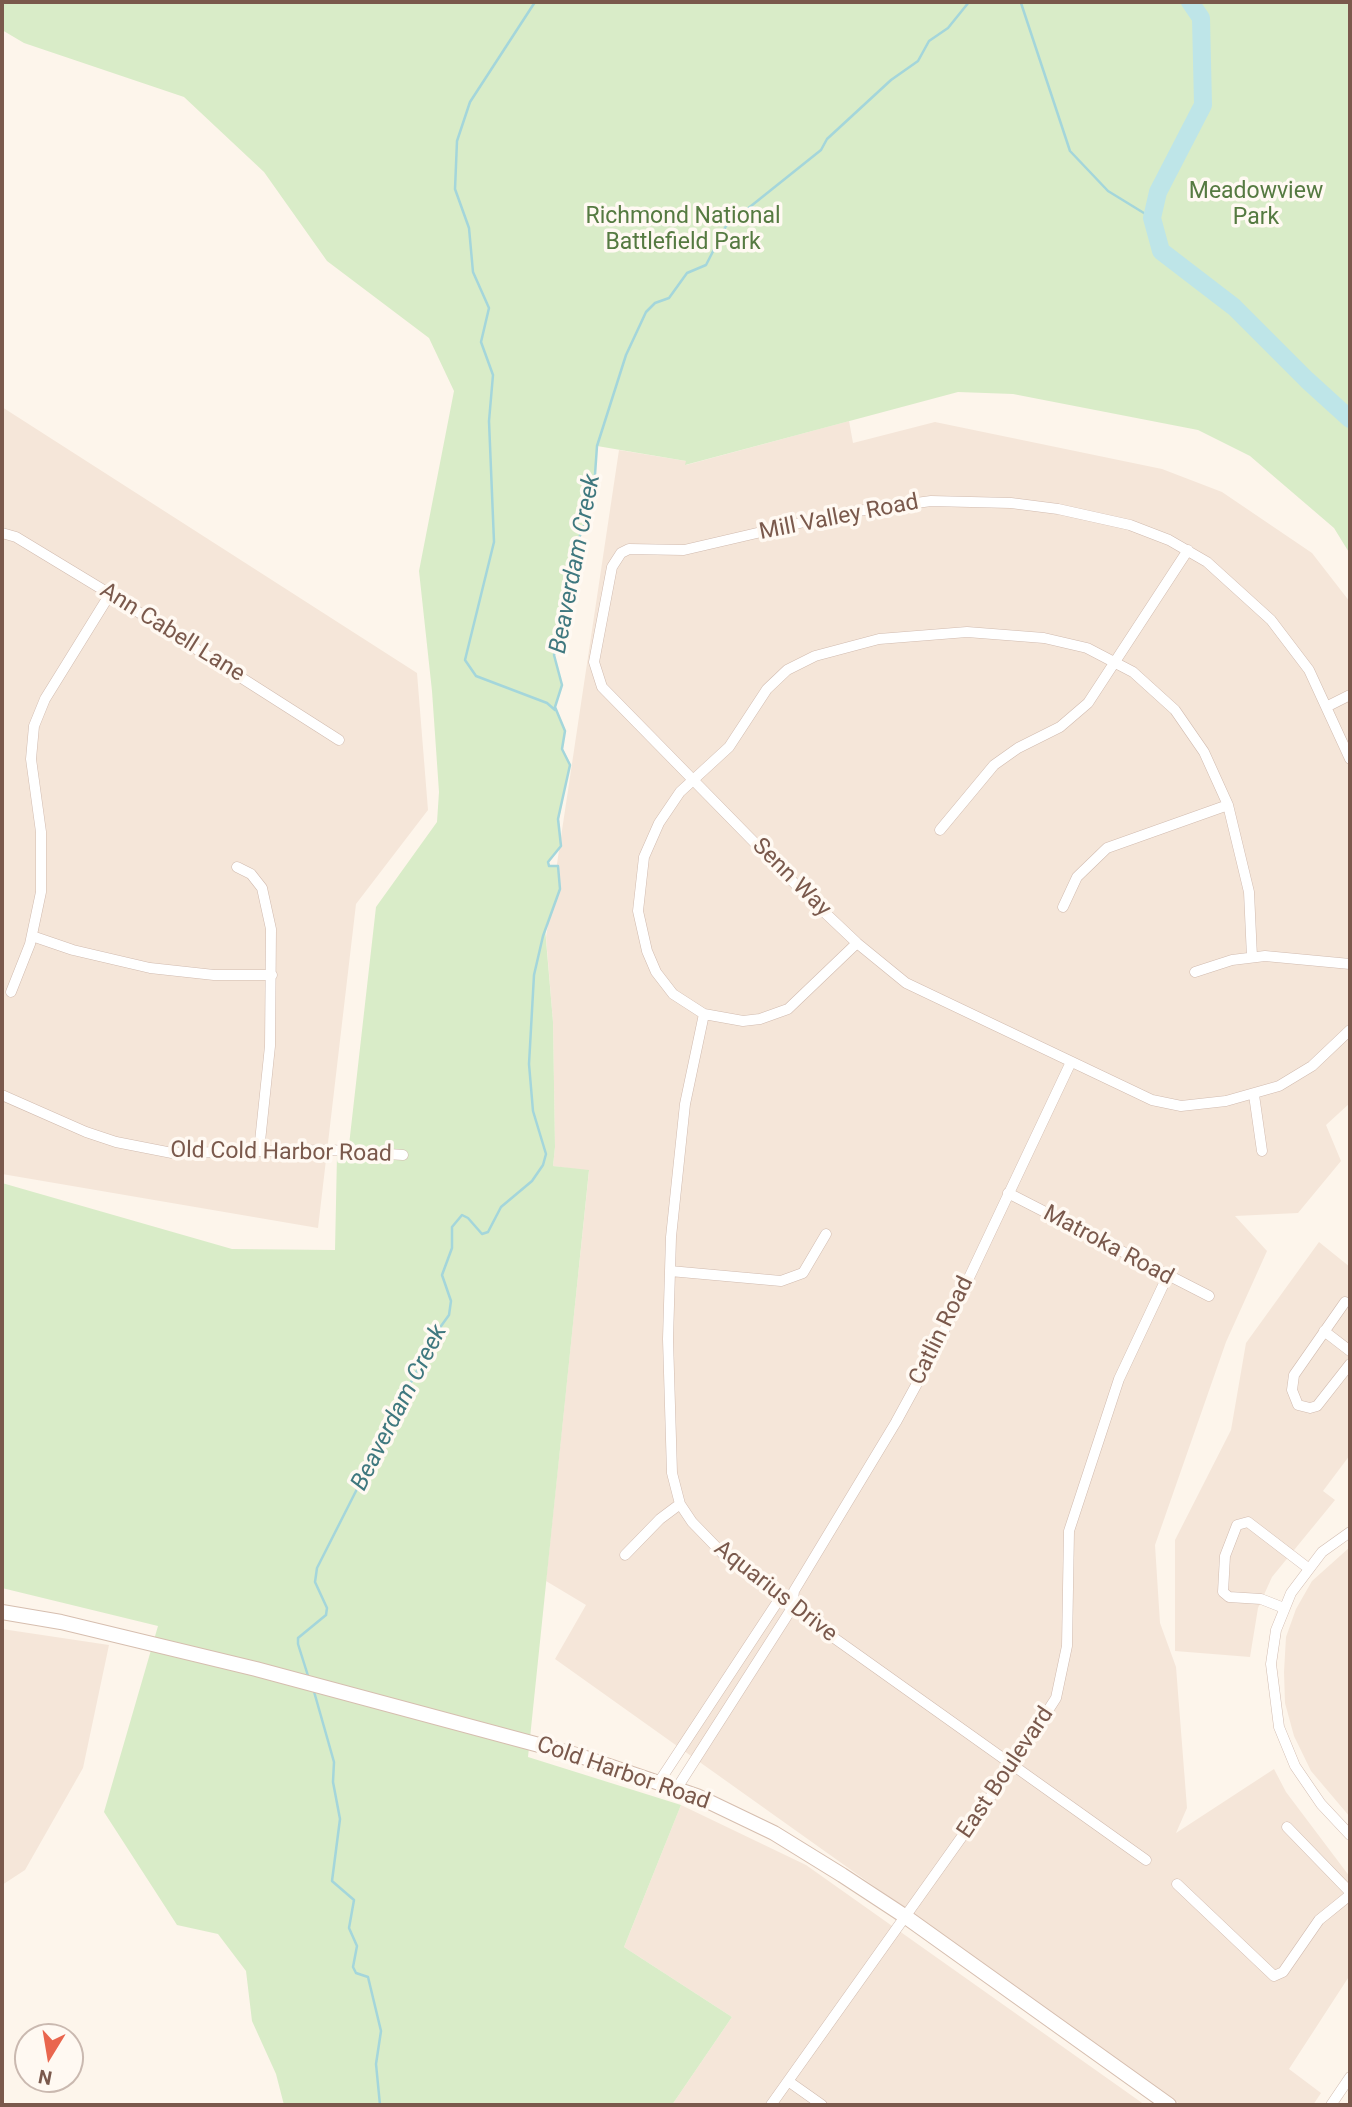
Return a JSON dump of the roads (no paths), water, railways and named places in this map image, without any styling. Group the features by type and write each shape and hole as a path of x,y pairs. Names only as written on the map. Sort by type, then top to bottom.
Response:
{"main road":[{"name":"Cold Harbor Road","path":"2,1612 61,1622 256,1669 541,1745 677,1788 774,1833 906,1917 1169,2105"}],"street":[{"name":"Mill Valley Road","path":"602,619 611,567 621,553 629,549 684,550 809,520 887,506 975,500 1058,509 1130,525 1188,550 1230,580 1271,620 1308,670 1328,706 1350,759"},
{"name":"Ann Cabell Lane","path":"2,533 16,537 110,594 339,740"},
{"path":"940,830 994,765 1075,716 1099,688 1188,550"},
{"path":"11,992 32,936 41,891 42,862 31,759 34,726 45,699 110,594"},
{"name":"Senn Way","path":"602,619 594,662 598,680 857,943 906,983 1071,1062"},
{"path":"857,943 800,1001 774,1015 743,1021 704,1014 683,1003 663,984 647,951 638,911 639,878 650,840 668,807 729,747 778,678 803,661 848,646 936,633 999,634 1066,642 1115,661 1151,685 1181,718 1209,762 1228,805 1249,892 1252,957"},
{"path":"1328,706 1350,695"},
{"path":"1063,907 1077,877 1107,848 1228,805"},
{"path":"237,867 251,874 264,893 271,929 270,1046 259,1151"},
{"path":"32,936 73,950 150,968 214,975 272,975"},
{"path":"1195,972 1252,957 1288,956 1350,964"},
{"name":"Aquarius Drive","path":"704,1014 685,1104 671,1237 668,1339 672,1473 680,1504 707,1540 792,1608 1146,1860"},
{"path":"1071,1062 1166,1104 1196,1106 1279,1086 1312,1066 1350,1030"},
{"name":"Catlin Road","path":"677,1788 792,1608 794,1591 896,1422 932,1356 1071,1062"},
{"path":"1254,1094 1262,1151"},
{"name":"Old Cold Harbor Road","path":"2,1095 86,1132 144,1149 189,1154 331,1150 403,1155"},
{"name":"Matroka Road","path":"1008,1193 1167,1277 1209,1296"},
{"path":"670,1271 781,1281 803,1273 825,1234"},
{"name":"East Boulevard","path":"771,2105 1046,1717 1062,1682 1067,1646 1069,1531 1119,1379 1167,1277"},
{"path":"1345,1302 1294,1375 1292,1390 1298,1405 1310,1408 1317,1406 1350,1364"},
{"path":"1324,1331 1350,1351"},
{"path":"625,1555 660,1519 680,1504"},
{"path":"1284,1608 1261,1599 1229,1597 1223,1592 1225,1556 1237,1525 1248,1522 1308,1568"},
{"path":"1350,1532 1308,1568 1284,1608 1276,1630 1271,1664 1279,1727 1306,1784 1350,1835"},
{"path":"659,1782 780,1598 794,1591"},
{"path":"1177,1884 1274,1976 1283,1972 1319,1920 1350,1893 1287,1827"},
{"path":"1331,2105 1350,2077"},
{"path":"789,2081 822,2105"}],"waterway":[{"path":"535,2 470,102 457,141 455,189 469,228 473,272 489,308 481,342 493,375 489,421 494,542 465,660 476,676 547,703 555,710"},
{"name":"Beaverdam Creek","path":"309,1679 298,1638 326,1615 327,1608 315,1582 317,1568 436,1333 449,1315 451,1301 442,1275 452,1248 452,1227 462,1215 482,1234 488,1232 501,1207 532,1181 543,1165 546,1154 533,1111 529,1064 534,975 543,936 560,889 558,866 549,866 548,862 561,846 558,819 570,765 562,749 565,731 555,707 562,685 554,655 561,633 561,617 572,591 579,538 593,503 597,446 626,355 646,312 655,303 669,298 687,273 706,265 726,226 821,150 827,139 891,80 918,61 929,41 948,28 969,2"},
{"path":"1190,2 1201,18 1203,105 1158,192 1152,218 1161,251 1234,307 1350,419"},
{"path":"1021,3 1070,151 1108,191 1152,218"},
{"name":"Beaverdam Creek","path":"313,1688 334,1762 333,1782 340,1819 332,1881 354,1900 349,1928 357,1946 353,1967 356,1973 368,1977 381,2031 376,2064 380,2105"}],"park label":[{"name":"Meadowview Park","path":"1256,205"},
{"name":"Richmond National Battlefield Park","path":"683,230"}]}
